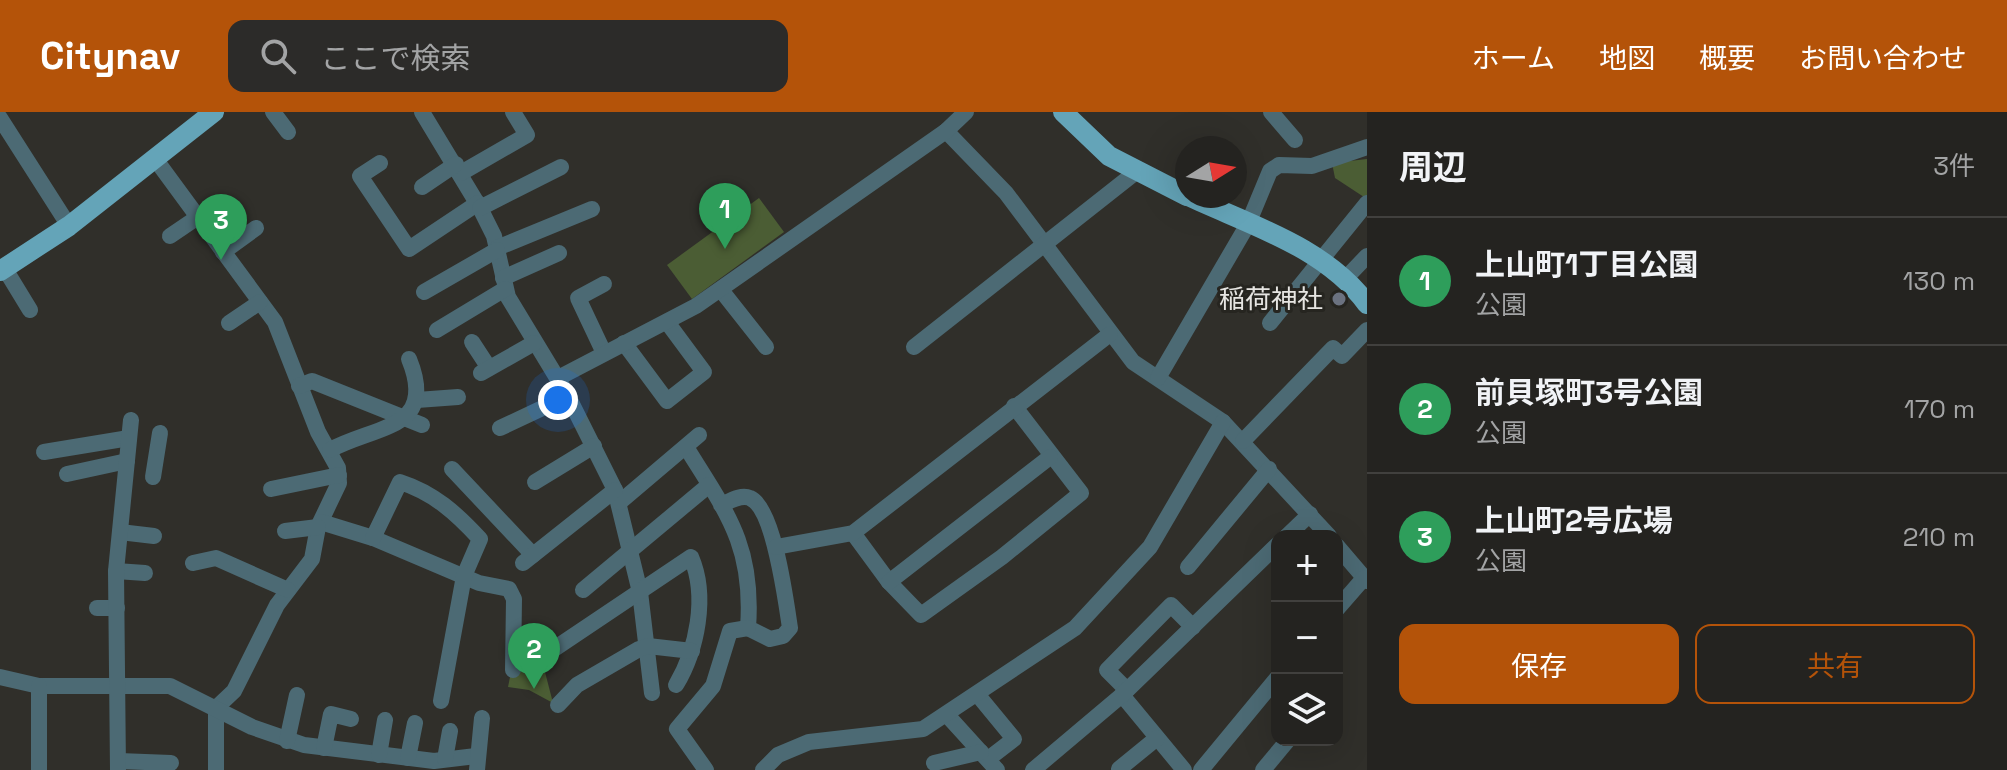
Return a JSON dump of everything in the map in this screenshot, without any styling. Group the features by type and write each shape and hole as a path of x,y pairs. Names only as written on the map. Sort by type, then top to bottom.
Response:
{"main road":[{"path":"2,267 69,226 214,112"},
{"path":"1063,112 1097,147 1136,172 1175,190"},
{"path":"1223,208 1321,260 1345,279 1367,304"}],"street":[{"path":"273,112 288,132"},
{"path":"422,112 479,206 497,249 504,283 534,343 568,396 617,496 640,592 652,693"},
{"path":"422,187 527,135 513,112"},
{"path":"558,378 667,322 721,290 946,131 966,112"},
{"path":"1271,112 1295,140"},
{"path":"0,118 69,226"},
{"path":"946,131 1006,193 1133,362 1223,422 1324,530"},
{"path":"1158,378 1199,307 1253,226 1270,171 1279,165 1312,166 1367,147"},
{"path":"156,160 260,302 285,342 299,386 339,475 336,491 320,524 312,559 288,590 234,691 216,708 216,770"},
{"path":"380,163 360,176 409,249 479,206 561,167"},
{"path":"914,347 1136,172"},
{"path":"1270,323 1367,203"},
{"path":"424,292 497,249 592,209"},
{"path":"170,236 198,217"},
{"path":"223,252 256,228"},
{"path":"437,330 504,283 559,253"},
{"path":"1345,279 1367,256"},
{"path":"2,267 30,310"},
{"path":"604,284 578,298 604,353"},
{"path":"721,290 766,347"},
{"path":"229,323 260,302"},
{"path":"624,343 667,401 704,372 667,322"},
{"path":"1243,441 1333,348 1342,356 1367,330"},
{"path":"776,547 853,533 1110,334"},
{"path":"472,342 485,371 534,343"},
{"path":"330,450 404,420 417,400 417,379 409,359"},
{"path":"299,386 312,381 422,425"},
{"path":"500,428 568,396"},
{"path":"417,400 458,397"},
{"path":"853,533 889,582 921,615 1002,557 1081,493 1050,457 1014,406"},
{"path":"131,420 116,571 119,765 171,763"},
{"path":"763,770 778,755 809,742 923,729 1075,628 1150,547 1223,422"},
{"path":"153,477 160,433"},
{"path":"509,589 523,563 699,435"},
{"path":"535,482 594,446"},
{"path":"686,447 721,505 747,563 751,590 748,628"},
{"path":"67,474 128,451"},
{"path":"44,452 128,451 156,456"},
{"path":"889,582 1050,457"},
{"path":"452,469 523,563"},
{"path":"1188,567 1269,469"},
{"path":"271,489 339,475"},
{"path":"373,538 400,482 418,488 450,507 480,539 464,576 441,701"},
{"path":"583,590 709,485"},
{"path":"706,770 677,729 713,686 730,631 748,628 770,639 783,636 790,628 776,547 753,498 742,496 721,505"},
{"path":"1293,530 1310,514"},
{"path":"285,531 320,524 373,538 464,576 509,589 514,599 513,670"},
{"path":"120,532 154,536"},
{"path":"1033,770 1125,692 1271,551"},
{"path":"1343,553 1366,580 1343,603"},
{"path":"551,651 691,557 699,591 692,651 691,659 676,685"},
{"path":"193,563 216,558 288,590"},
{"path":"116,571 145,573"},
{"path":"1176,767 1107,670 1171,605 1193,627"},
{"path":"97,608 117,608"},
{"path":"558,705 577,685 648,646 692,651"},
{"path":"0,677 39,686 170,686 287,741 408,758 425,765 445,759 476,763 482,718"},
{"path":"1201,770 1271,685"},
{"path":"39,686 39,770"},
{"path":"934,763 989,761 1014,739 977,694"},
{"path":"287,741 297,695"},
{"path":"324,748 331,714 351,719"},
{"path":"947,715 989,761"},
{"path":"379,755 385,720"},
{"path":"408,758 415,723"},
{"path":"445,759 450,731"},
{"path":"1119,769 1157,738"},
{"path":"1263,770 1283,746"}],"green space":[{"path":"1367,159 1367,199 1335,178 1332,163"},
{"path":"759,198 784,232 692,299 667,265"},
{"path":"511,672 545,672 553,703 529,690 508,687"}],"place":[{"name":"上山町1丁目公園","path":"725,249"},
{"name":"上山町2号広場","path":"221,260"},
{"name":"稲荷神社","path":"1339,299"},
{"name":"前貝塚町3号公園","path":"534,689"}]}
